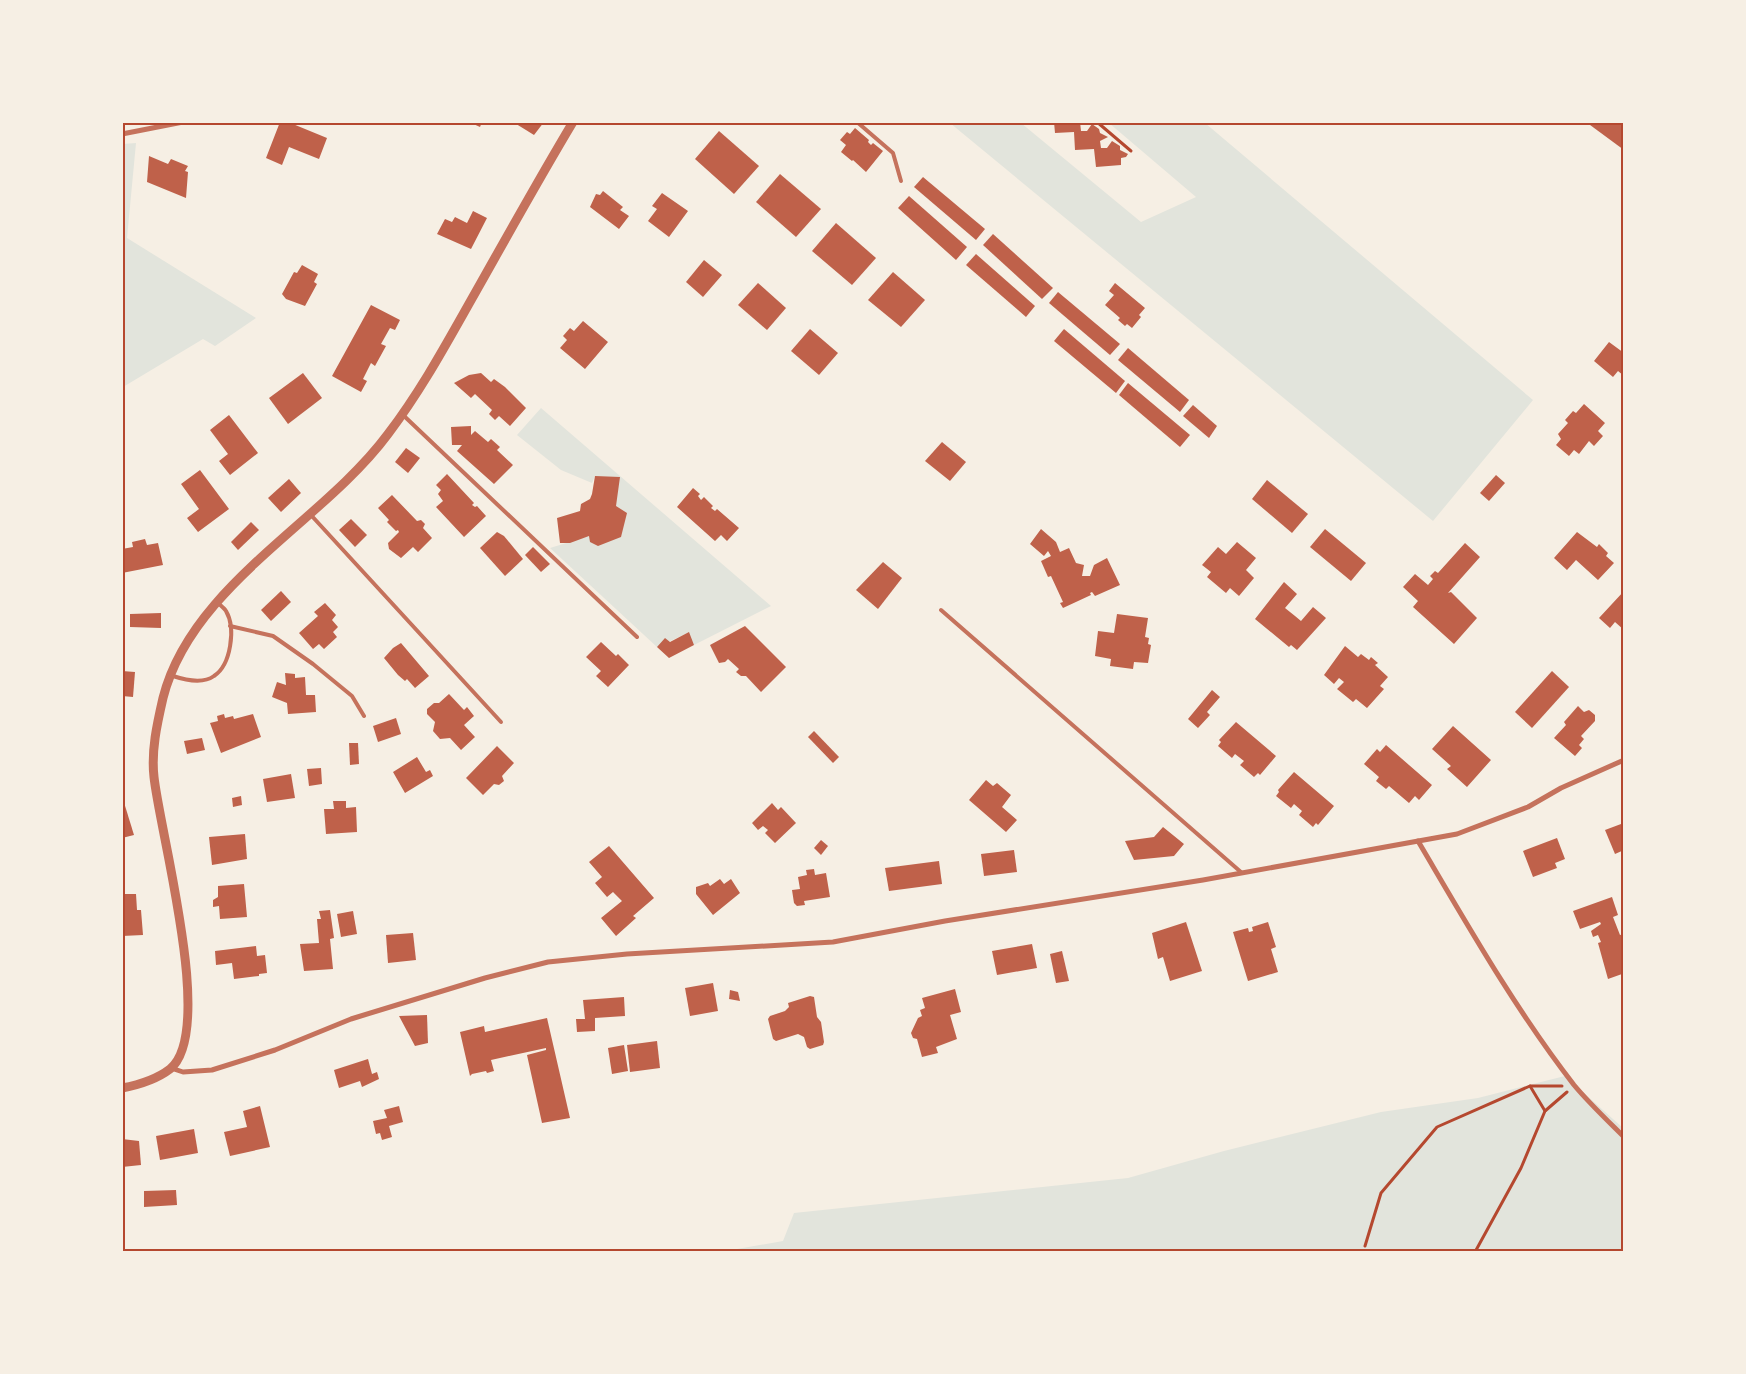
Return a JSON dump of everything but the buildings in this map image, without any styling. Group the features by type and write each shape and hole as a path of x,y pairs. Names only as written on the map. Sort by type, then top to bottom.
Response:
{"street":[{"path":"122,134 183,122"},
{"path":"122,1088 140,1084 171,1068 182,1052 188,1028 189,1002 182,940 153,774 156,728 170,675 185,645 218,603 371,455 418,395 573,122"},
{"path":"171,1068 183,1072 212,1070 275,1050 351,1018 485,978 548,962 627,954 833,942 945,921 1242,873 1457,834 1528,807 1561,788 1624,760"},
{"path":"1418,841 1465,921 1530,1024 1575,1086 1624,1138"}],"lane":[{"path":"857,122 894,153 900,181"},
{"path":"402,415 637,638"},
{"path":"310,513 501,722"},
{"path":"170,675 191,680 214,677 224,665 228,656 230,626 226,612 218,603"},
{"path":"941,610 1242,873"},
{"path":"230,626 274,636 313,664 352,696 364,716"}],"path":[{"path":"1097,122 1131,151"},
{"path":"1530,1086 1545,1111"},
{"path":"1365,1246 1381,1193 1437,1127 1530,1086 1575,1086"},
{"path":"1475,1252 1520,1168 1545,1111 1555,1100 1575,1086"}],"shaded area":[{"path":"950,123 1021,123 1141,222 1196,197 1109,123 1205,123 1533,400 1433,521"},
{"path":"136,143 127,238 256,318 215,346 203,339 123,387 123,144"},
{"path":"541,408 771,606 694,645 688,633 657,647 550,548 589,536 616,506 595,476 592,483 561,470 517,435"},
{"path":"1565,1076 1623,1128 1623,1251 720,1252 783,1241 794,1213 1128,1178 1224,1151 1381,1112 1478,1098"}]}
